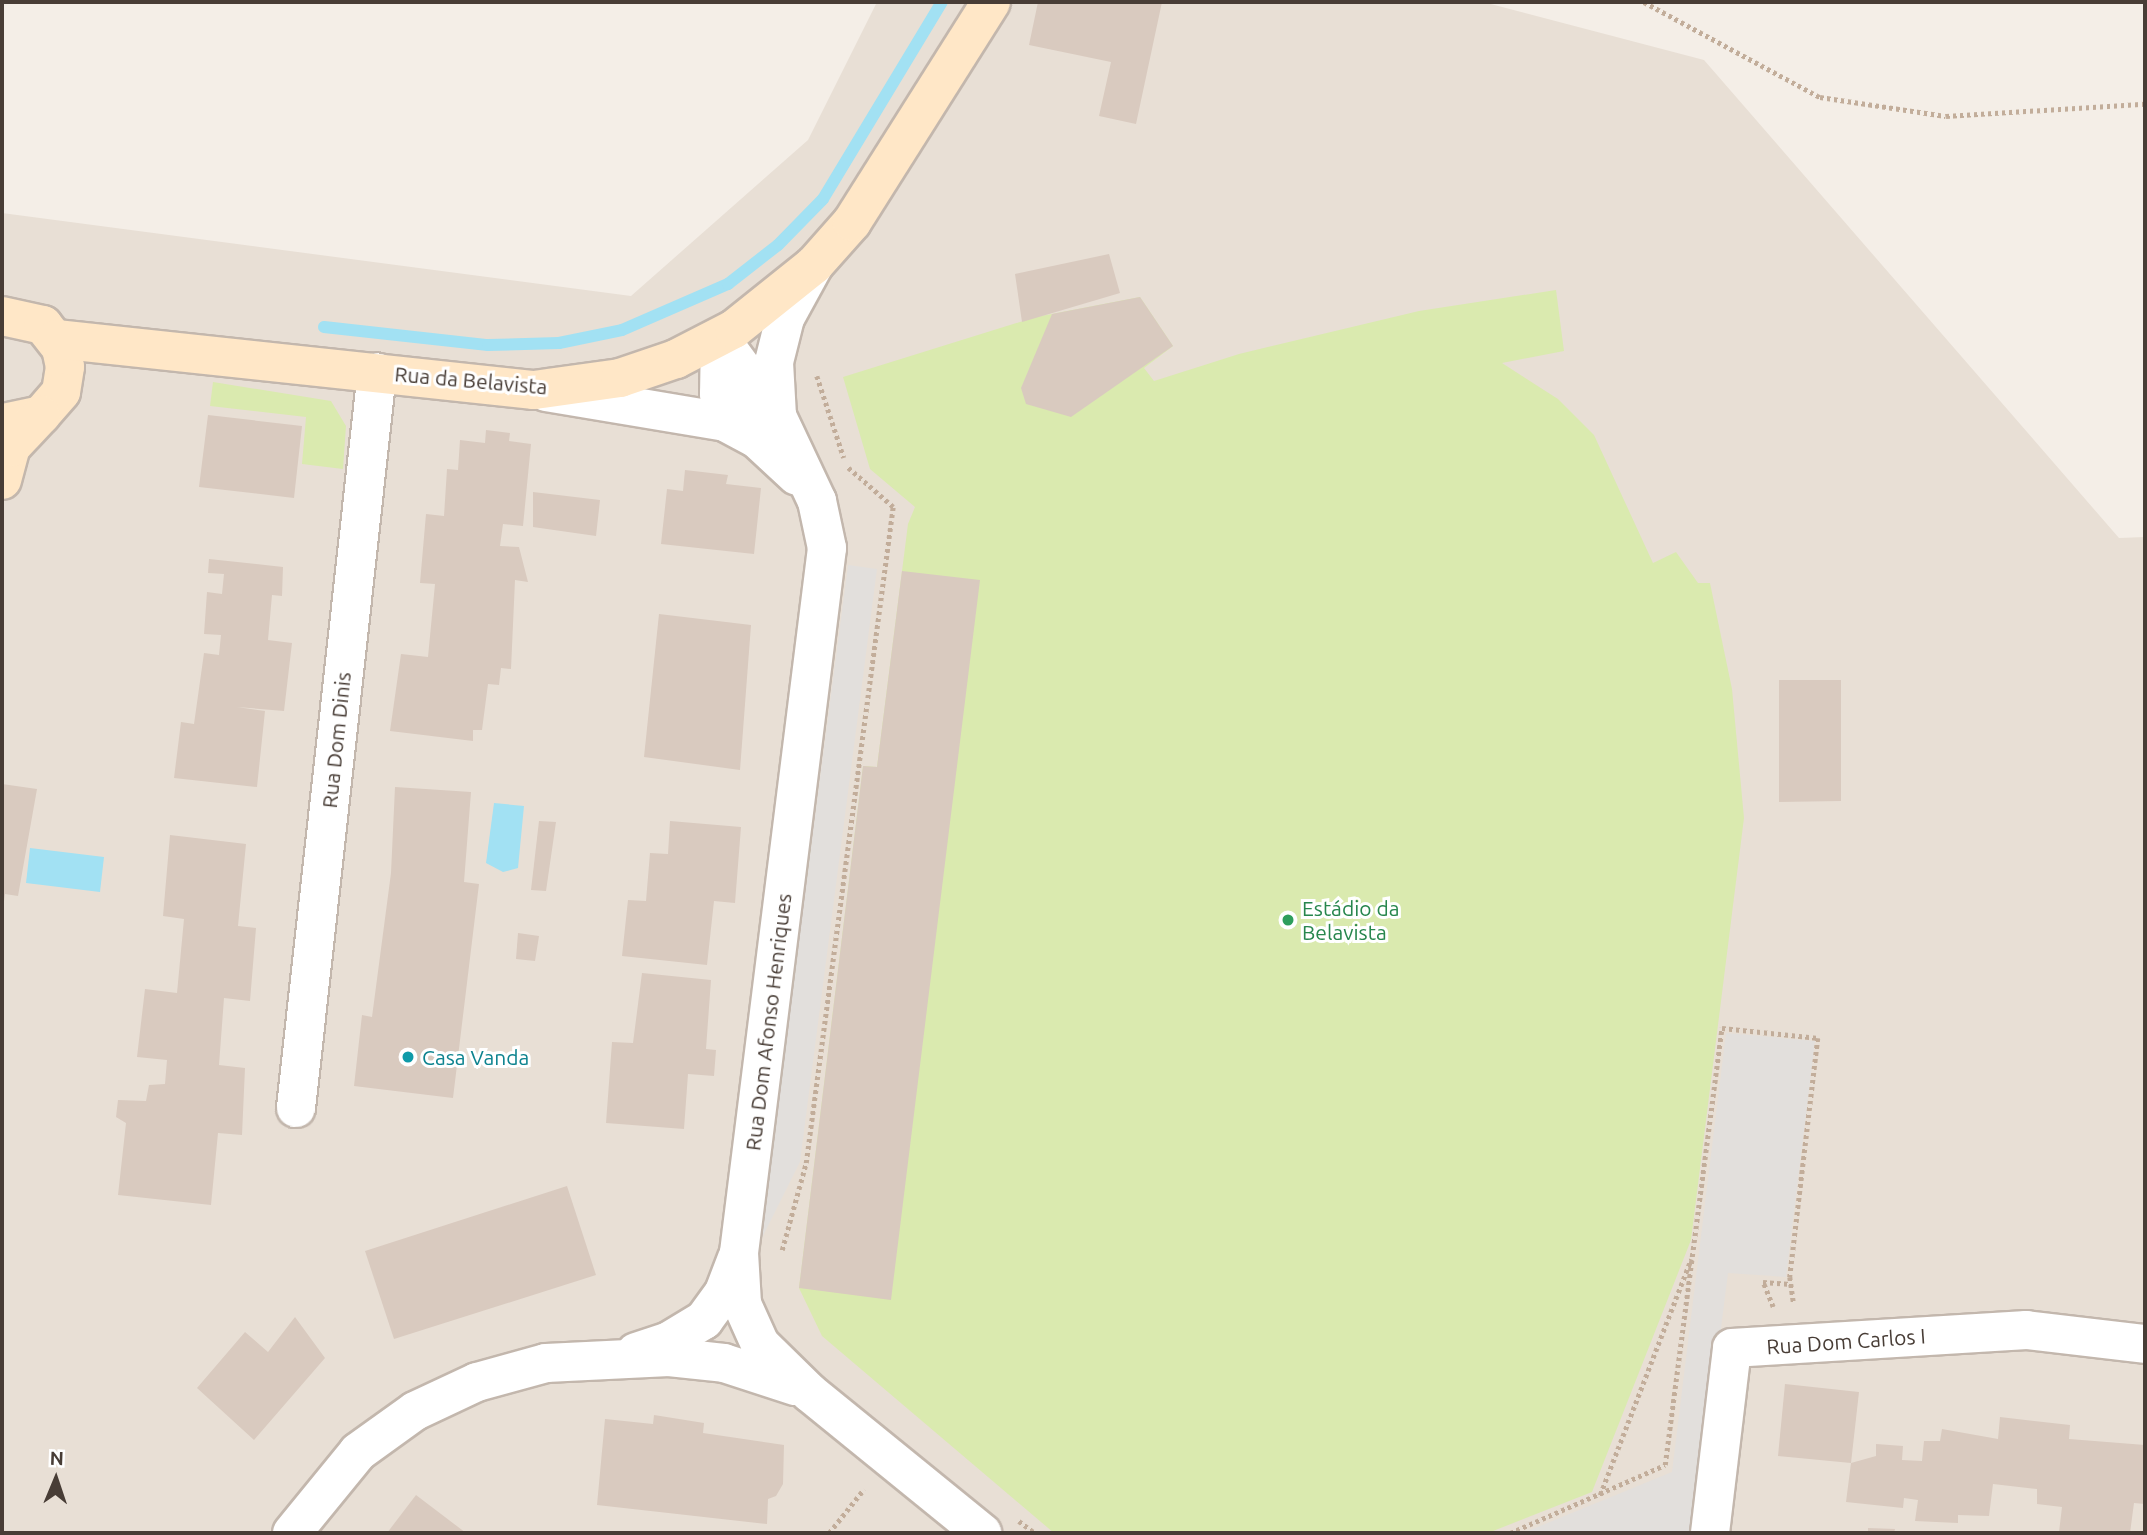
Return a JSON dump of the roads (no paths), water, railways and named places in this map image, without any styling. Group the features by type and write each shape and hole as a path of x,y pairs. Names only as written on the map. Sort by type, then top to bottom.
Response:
{"street":[{"name":"Rua da Belavista","path":"198,352 534,390 620,378 720,338 777,300 814,265 852,222 991,2"},
{"path":"767,428 774,362 785,318 814,265"},
{"path":"2,316 43,326 56,339 65,367 51,403 2,423"},
{"path":"720,338 719,394 767,428"},
{"path":"56,339 198,352"},
{"path":"2,480 11,447 51,403 90,370 118,358 198,352"},
{"name":"Rua Dom Dinis","path":"296,1108 377,372"},
{"path":"534,390 767,428"},
{"name":"Rua Dom Afonso Henriques","path":"767,428 817,501 827,548 739,1253 742,1304 760,1343 810,1393 889,1458 998,1525"},
{"path":"614,1359 669,1341 704,1320 724,1292 739,1253"},
{"name":"Rua Dom Carlos I","path":"1710,1533 1732,1348 2026,1330 2145,1344"},
{"path":"292,1533 358,1452 415,1411 477,1382 546,1363 614,1359 724,1363 810,1393"}],"water":[{"path":"494,803 524,806 518,868 503,872 486,863"},
{"path":"30,848 104,857 100,892 26,883"}],"waterway":[{"path":"324,327 488,345 559,343 622,330 728,284 778,245 823,199 942,2"}],"place":[{"name":"Estádio da Belavista","path":"1288,920"},
{"name":"Casa Vanda","path":"408,1057"}]}
